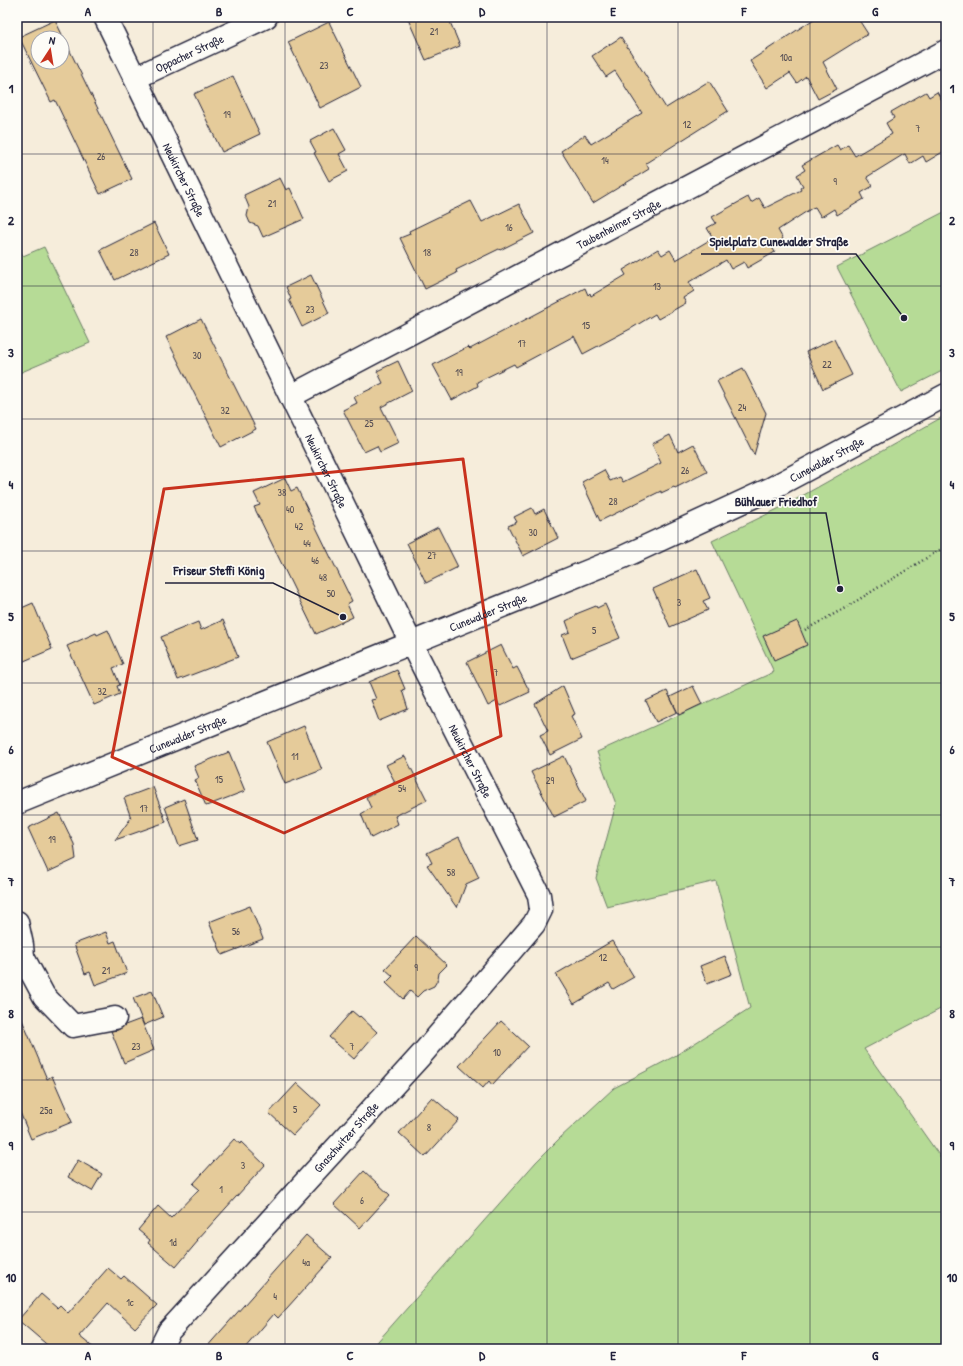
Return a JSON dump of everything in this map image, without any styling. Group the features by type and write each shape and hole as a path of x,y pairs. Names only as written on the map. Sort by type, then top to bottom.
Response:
{"street":[{"name":"Neukircher Straße","path":"105,17 411,643 539,895 541,910 534,924"},
{"name":"Oppacher Straße","path":"135,78 266,17"},
{"name":"Taubenheimer Straße","path":"291,396 946,51"},
{"name":"Cunewalder Straße","path":"17,803 623,556 765,492 946,395"},
{"path":"17,922 22,945 20,963 44,996 73,1026 115,1018"},
{"name":"Gnaschwitzer Straße","path":"160,1349 169,1331 423,1053 534,924"}],"path":[{"path":"805,630 845,608 946,546"}],"highlighted area":[{"path":"463,459 501,736 284,833 112,757 164,489"}],"green space":[{"path":"946,211 946,369 901,392 837,267"},
{"path":"17,244 23,256 44,247 90,343 17,374"},
{"path":"946,415 946,1006 864,1049 946,1165 946,1349 371,1349 536,1162 614,1088 673,1057 750,1008 716,881 607,907 596,878 616,804 597,752 774,672 712,541 786,505"}],"building":[{"path":"407,17 448,17 460,46 426,60"},
{"path":"817,17 857,17 868,34 823,62 837,89 818,99 806,76 797,83 790,73 767,88 750,61"},
{"path":"55,20 60,30 34,30"},
{"path":"329,22 361,87 320,108 288,42"},
{"path":"30,32 30,59 19,37"},
{"path":"621,37 666,108 709,81 728,111 646,163 649,169 593,203 561,151 585,135 591,144 642,113 615,71 606,77 592,56"},
{"path":"70,51 132,179 100,194 55,100 51,102 35,70 70,70"},
{"path":"233,76 260,134 222,152 194,94"},
{"path":"926,92 929,97 937,92 946,107 946,150 926,162 923,156 910,164 905,154 901,156 867,177 873,186 861,193 864,199 837,215 834,209 821,217 815,207 812,208 778,230 783,239 771,246 775,252 747,268 744,262 731,269 726,260 689,282 694,291 683,298 686,303 658,319 655,314 583,354 574,336 516,367 514,364 477,382 478,386 452,400 433,365 468,347 470,349 585,288 588,295 590,293 591,296 626,275 623,270 658,249 662,255 670,250 676,260 713,238 707,228 716,223 712,217 748,197 751,203 759,198 765,208 801,190 800,188 803,186 797,175 805,170 802,165 837,145 840,150 848,145 855,156 892,134 886,123 894,118 891,112"},
{"path":"334,128 346,150 339,154 348,171 329,181 314,153 316,152 310,141"},
{"path":"280,178 286,190 290,188 304,219 263,237 258,226 250,223 247,216 249,207 244,195"},
{"path":"471,201 482,222 519,204 534,233 456,270 457,273 425,289 400,238 410,234 409,231"},
{"path":"154,223 169,254 115,280 100,250"},
{"path":"311,275 329,313 302,327 289,300 291,299 286,287"},
{"path":"201,319 256,429 221,447 166,337"},
{"path":"834,339 852,375 823,389 806,352"},
{"path":"398,361 412,391 381,407 399,443 380,452 377,446 364,452 343,410 357,403 354,397 383,383 377,371"},
{"path":"743,368 766,413 754,455 717,381"},
{"path":"670,435 678,452 693,444 707,472 675,488 674,487 661,493 661,491 600,521 582,482 604,470 610,481 620,477 623,482 661,463 652,444"},
{"path":"285,478 291,491 297,488 352,601 347,604 353,617 316,634 254,507 260,505 254,493"},
{"path":"532,508 535,514 544,509 558,538 523,556 508,526 517,522 514,517"},
{"path":"438,527 458,567 426,583 407,543"},
{"path":"697,569 710,598 703,601 708,610 670,627 653,589"},
{"path":"33,603 52,649 17,664 17,610"},
{"path":"605,604 620,638 571,658 562,635 570,632 566,621 576,616 576,614"},
{"path":"223,620 238,657 178,680 161,637 198,622 201,630"},
{"path":"797,621 807,645 774,660 763,636"},
{"path":"108,630 123,664 113,668 120,685 117,686 120,694 94,705 67,646 96,633 97,635"},
{"path":"501,645 513,669 517,667 530,692 500,706 497,701 488,706 467,662"},
{"path":"397,670 405,689 402,690 408,709 379,721 371,700 376,699 369,682"},
{"path":"563,686 575,714 571,716 582,739 550,755 540,735 548,731 535,704"},
{"path":"693,686 702,704 679,715 670,697"},
{"path":"667,691 677,712 656,722 646,701"},
{"path":"304,726 322,770 285,784 267,742"},
{"path":"229,752 245,791 206,806 195,780 199,778 194,766"},
{"path":"405,756 427,800 395,816 398,824 371,838 361,814 371,808 366,797 395,782 386,765"},
{"path":"564,756 586,801 554,817 531,772"},
{"path":"153,787 166,822 115,840 131,818 124,798"},
{"path":"184,799 198,840 179,846 165,807"},
{"path":"59,813 74,844 76,859 48,872 28,828"},
{"path":"459,837 479,878 466,884 457,908 427,865 432,863 427,853"},
{"path":"250,906 263,939 222,955 209,922"},
{"path":"106,932 110,943 115,941 127,973 95,985 90,972 85,974 74,944"},
{"path":"416,936 447,965 439,973 438,979 434,986 423,991 417,997 410,991 403,999 386,983 393,976 385,969"},
{"path":"612,941 634,977 613,989 609,983 574,1004 556,974"},
{"path":"725,956 732,974 707,984 700,966"},
{"path":"152,991 163,1017 144,1025 133,998"},
{"path":"17,1008 47,1079 52,1076 72,1122 31,1139 17,1105"},
{"path":"352,1011 359,1017 360,1016 377,1032 354,1059 329,1037"},
{"path":"141,1019 154,1050 124,1063 111,1031 118,1030 125,1025"},
{"path":"501,1021 528,1046 492,1085 489,1081 483,1088 459,1066"},
{"path":"297,1083 321,1105 293,1135 269,1113"},
{"path":"432,1097 459,1120 425,1157 399,1133"},
{"path":"234,1139 240,1144 241,1142 265,1165 197,1240 198,1241 176,1267 148,1243 150,1240 138,1230 158,1206 171,1218 199,1189 193,1184"},
{"path":"78,1160 102,1174 92,1191 68,1177"},
{"path":"364,1171 390,1195 360,1228 334,1204"},
{"path":"306,1235 332,1258 278,1318 274,1314 244,1349 205,1349"},
{"path":"108,1268 121,1279 124,1276 157,1305 135,1328 108,1303 79,1336 95,1349 52,1349 18,1320 41,1294 57,1308 60,1305 68,1313"}],"place":[{"name":"Spielplatz Cunewalder Straße","path":"904,318"},
{"name":"Bühlauer Friedhof","path":"840,589"},
{"name":"Friseur Steffi König","path":"343,617"}]}
